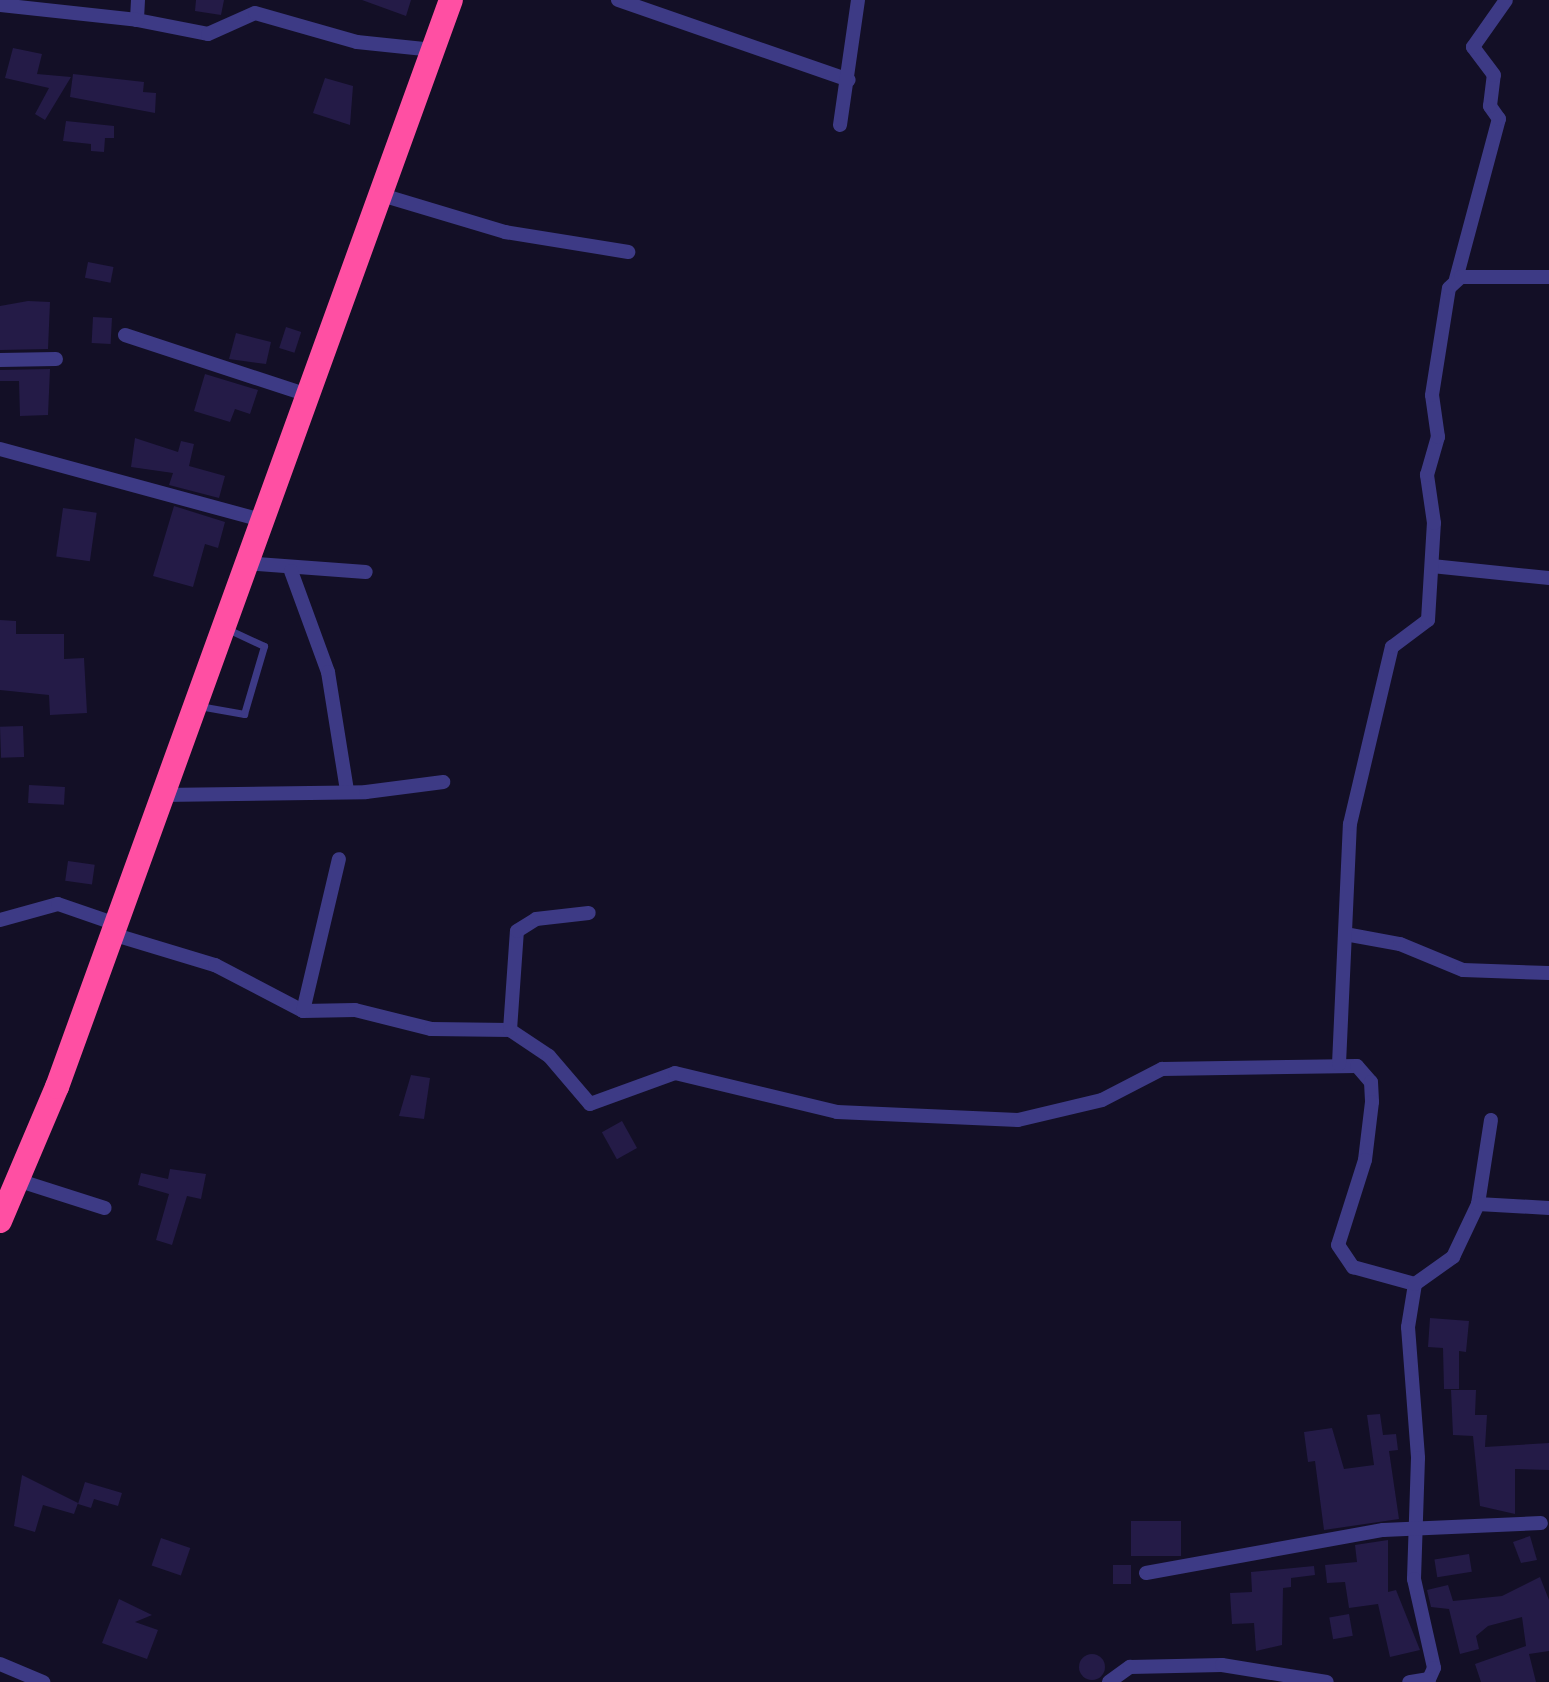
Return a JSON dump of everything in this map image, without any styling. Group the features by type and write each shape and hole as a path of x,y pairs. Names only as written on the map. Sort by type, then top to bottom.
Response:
{"highway":[{"path":"0,1221 114,929 262,520 304,394 385,196 451,0"}],"street":[{"path":"137,20 138,0"},
{"path":"618,0 849,80"},
{"path":"840,125 849,80 858,0"},
{"path":"1339,1064 1345,934 1342,889 1360,781 1392,647 1428,620 1432,566 1427,475 1438,437 1432,395 1456,279 1499,119 1490,106 1494,75 1473,47 1506,0"},
{"path":"0,5 137,20 215,34 255,13 357,42 434,50"},
{"path":"385,196 505,232 628,252"},
{"path":"1456,279 1549,277"},
{"path":"125,335 304,394"},
{"path":"0,360 56,359"},
{"path":"0,449 262,520"},
{"path":"245,563 291,571 366,572"},
{"path":"1432,566 1549,578"},
{"path":"291,571 328,672 347,791"},
{"path":"162,795 347,791 443,782"},
{"path":"303,1011 339,859"},
{"path":"0,920 58,904 114,929 215,965 303,1011 355,1010 431,1029 510,1030 549,1056 590,1104 675,1073 763,1099 890,1119 1048,1116 1102,1100 1162,1069 1256,1073 1339,1064 1365,1072 1373,1094 1365,1160 1338,1245 1353,1267 1415,1284"},
{"path":"510,1030 517,931 536,919 589,913"},
{"path":"1345,934 1400,944 1463,970 1549,973"},
{"path":"1409,1682 1429,1679 1434,1668 1414,1579 1408,1327 1415,1284 1453,1257 1478,1204 1491,1120"},
{"path":"17,1180 105,1208"},
{"path":"1478,1204 1549,1208"},
{"path":"1146,1573 1415,1526 1541,1523"},
{"path":"0,1664 43,1682"},
{"path":"1109,1682 1130,1667 1222,1665 1327,1682"}],"lane":[{"path":"195,704 232,717 244,714 264,646 222,627"}],"building":[{"path":"196,0 224,0 221,15 195,11"},
{"path":"362,0 411,0 406,16"},
{"path":"13,48 42,54 37,74 71,77 45,120 35,114 49,88 5,78"},
{"path":"73,74 144,82 143,92 156,93 155,113 70,97"},
{"path":"325,78 353,86 350,125 313,113"},
{"path":"66,121 114,126 114,138 105,138 104,152 91,151 91,144 63,141"},
{"path":"88,262 114,267 110,283 85,278"},
{"path":"28,301 50,302 48,349 0,350 0,306"},
{"path":"93,317 112,318 111,344 92,343"},
{"path":"286,327 301,332 294,353 279,348"},
{"path":"236,333 271,342 266,364 229,359"},
{"path":"50,369 48,415 20,416 19,381 0,381 0,370"},
{"path":"205,374 258,390 250,414 235,409 230,422 194,411"},
{"path":"135,438 178,452 181,441 194,444 189,466 225,476 219,498 169,485 173,473 131,467"},
{"path":"174,506 225,522 218,548 205,544 193,587 153,576"},
{"path":"63,508 97,513 90,561 56,557"},
{"path":"0,620 16,621 16,634 64,634 64,659 84,658 87,713 50,715 49,695 0,690"},
{"path":"23,726 24,757 1,758 0,727"},
{"path":"29,785 65,787 64,805 28,803"},
{"path":"68,861 95,865 92,885 65,881"},
{"path":"411,1075 430,1078 424,1119 399,1116"},
{"path":"622,1121 637,1148 617,1159 602,1132"},
{"path":"170,1169 206,1174 201,1199 187,1196 172,1245 156,1240 169,1194 138,1185 141,1173 168,1179"},
{"path":"1430,1318 1469,1321 1466,1352 1459,1351 1459,1389 1444,1389 1443,1348 1428,1347"},
{"path":"1451,1390 1476,1390 1475,1415 1487,1415 1485,1447 1549,1443 1549,1470 1515,1469 1515,1514 1480,1506 1473,1436 1453,1435"},
{"path":"1380,1414 1383,1435 1396,1434 1398,1450 1389,1451 1399,1519 1324,1530 1315,1461 1308,1462 1304,1432 1332,1428 1344,1469 1374,1465 1367,1415"},
{"path":"22,1475 78,1503 74,1514 43,1505 35,1532 14,1526"},
{"path":"85,1482 122,1493 118,1506 94,1499 91,1508 78,1504"},
{"path":"1131,1521 1181,1521 1181,1556 1131,1556"},
{"path":"1530,1536 1537,1560 1521,1563 1513,1542"},
{"path":"161,1538 190,1548 181,1576 152,1565"},
{"path":"1388,1540 1388,1592 1396,1590 1420,1650 1390,1657 1378,1604 1349,1608 1345,1582 1327,1583 1325,1565 1357,1562 1355,1545"},
{"path":"1469,1554 1472,1572 1437,1577 1434,1559"},
{"path":"1113,1565 1131,1565 1131,1584 1113,1584"},
{"path":"1314,1566 1315,1575 1291,1578 1291,1587 1283,1588 1282,1645 1256,1651 1254,1623 1232,1624 1230,1593 1252,1592 1251,1572"},
{"path":"1540,1577 1549,1600 1549,1651 1529,1654 1536,1682 1481,1682 1475,1664 1526,1646 1522,1617 1488,1626 1476,1636 1479,1649 1460,1654 1449,1609 1431,1607 1427,1590 1448,1585 1453,1601 1502,1596"},
{"path":"119,1599 152,1615 135,1622 158,1630 147,1659 102,1643"},
{"path":"1349,1614 1353,1636 1333,1639 1329,1617"},
{"path":"1092,1654 1102,1657 1105,1667 1102,1677 1092,1680 1082,1677 1079,1667 1082,1657"}]}
